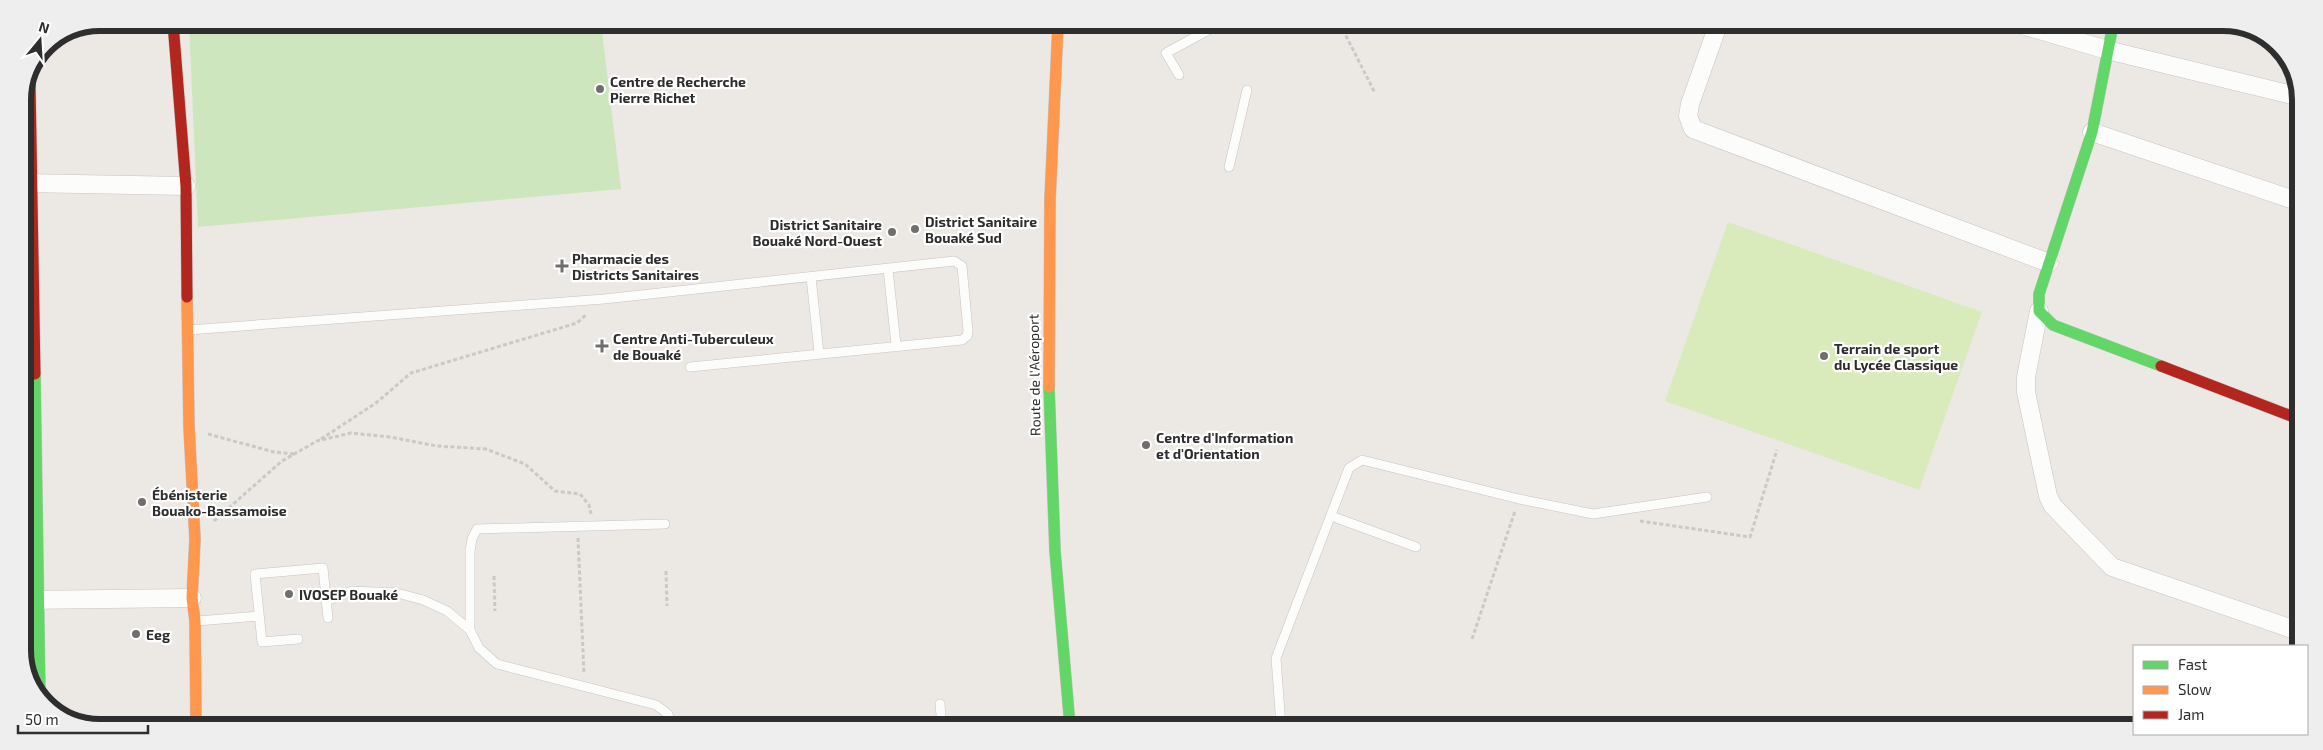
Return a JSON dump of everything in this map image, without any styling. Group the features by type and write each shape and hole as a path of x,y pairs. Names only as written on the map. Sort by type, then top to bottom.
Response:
{"street":[{"path":"174,31 186,186 189,427 194,540 192,598 195,621 196,719"},
{"name":"Route de l'Aéroport","path":"1058,31 1051,138 1048,332 1051,502 1069,719"},
{"path":"1716,31 1690,104 1688,116 1693,129 2049,263"},
{"path":"2042,31 2107,50 2292,95"},
{"path":"2112,31 2092,132 2040,294 2039,311 2026,376 2026,392 2048,496 2053,506 2112,567 2292,629"},
{"path":"2092,132 2292,199"},
{"path":"31,183 186,186"},
{"path":"2039,311 2053,325 2292,416"},
{"path":"31,600 192,598"},
{"path":"31,610 38,680"}],"lane":[{"path":"1179,75 1166,53 1206,31"},
{"path":"1229,167 1247,90"},
{"path":"188,330 604,299 954,261 962,266 967,336 962,340 690,366"},
{"path":"888,269 896,345"},
{"path":"811,277 819,353"},
{"path":"1280,719 1276,658 1349,468 1362,460 1593,514 1707,497"},
{"path":"1331,516 1416,547"},
{"path":"470,630 470,551 472,539 477,529 665,524"},
{"path":"298,638 262,642 255,574 323,568 328,618"},
{"path":"326,601 352,591 397,593 423,600 447,611 470,630 479,648 497,664 656,706 668,714 669,719"},
{"path":"195,621 259,616"},
{"path":"940,704 941,719"}],"path":[{"path":"1344,31 1375,93"},
{"path":"194,540 256,482 282,461 376,403 411,373 577,323 604,299"},
{"path":"189,427 274,452 295,454"},
{"path":"317,441 351,433 390,436 438,446 486,449 525,464 555,492 580,494 589,505 592,527"},
{"path":"1632,520 1750,537 1777,450"},
{"path":"1472,639 1519,498"},
{"path":"578,527 584,687"},
{"path":"666,571 667,606"},
{"path":"494,576 495,612"}],"green space":[{"path":"189,31 602,31 621,189 198,227"},
{"name":"Terrain de sport du Lycée Classique","path":"1728,222 1982,312 1919,490 1665,401"}],"traffic: fast":[{"path":"2112,31 2092,132 2039,294 2039,311 2053,325 2161,366"},
{"path":"35,374 40,684"},
{"path":"1049,387 1055,551 1069,719"}],"traffic: slow":[{"path":"1049,387 1050,200 1058,31"},
{"path":"187,297 189,427 195,539 192,598 195,621 196,719"}],"traffic: jam":[{"path":"174,31 186,186 187,297"},
{"path":"31,140 35,374"},
{"path":"2161,366 2292,416"}],"place":[{"name":"Centre de Recherche Pierre Richet","path":"600,89"},
{"name":"District Sanitaire Bouaké Sud","path":"915,229"},
{"name":"District Sanitaire Bouaké Nord-Ouest","path":"892,232"},
{"name":"Pharmacie des Districts Sanitaires","path":"562,266"},
{"name":"Centre Anti-Tuberculeux de Bouaké","path":"602,346"},
{"name":"Terrain de sport du Lycée Classique","path":"1824,356"},
{"name":"Centre d'Information et d'Orientation","path":"1146,445"},
{"name":"Ébénisterie Bouako-Bassamoise","path":"142,502"},
{"name":"IVOSEP Bouaké","path":"289,594"},
{"name":"Eeg","path":"136,634"}]}
